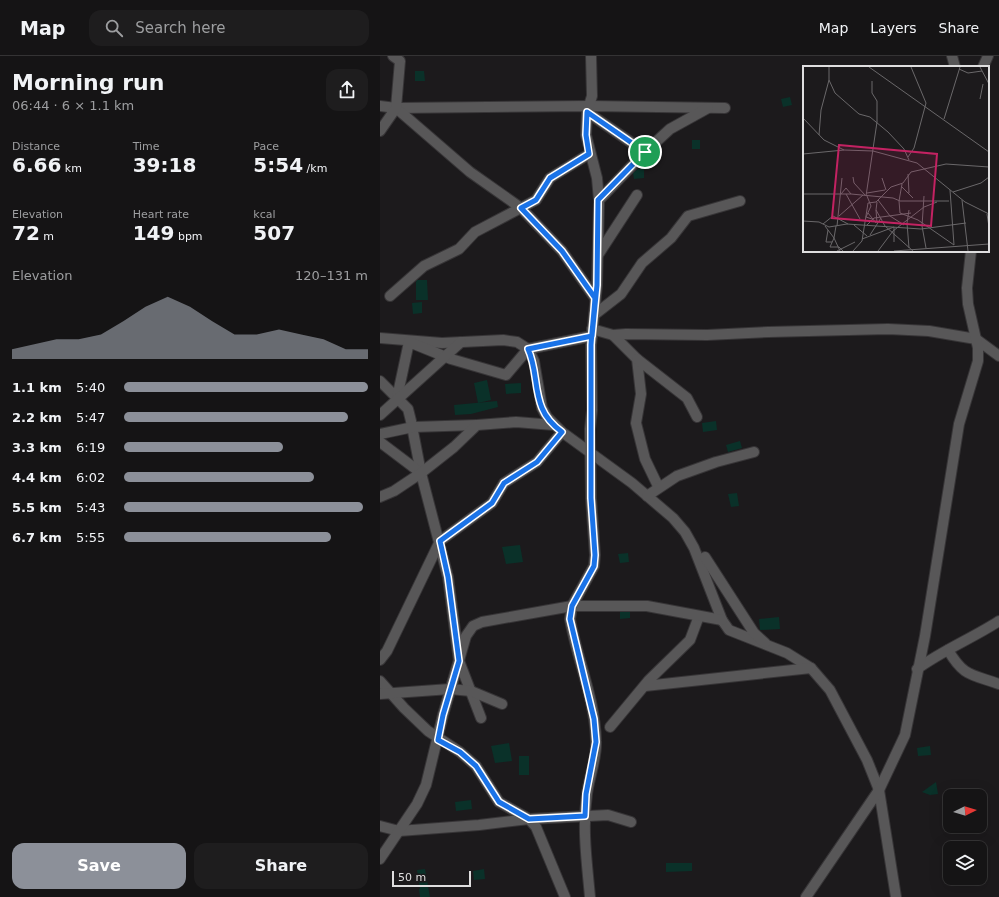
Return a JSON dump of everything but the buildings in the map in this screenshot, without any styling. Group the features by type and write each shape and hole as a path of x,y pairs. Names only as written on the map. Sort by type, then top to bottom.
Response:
{"street":[{"path":"380,131 396,108 400,61 393,56"},
{"path":"590,897 585,849 585,816 586,794 596,742 594,719 572,633 570,619 572,606 594,566 595,555 591,498 590,452 592,333 598,255 598,200 597,178 589,154 586,135 588,109 592,96 593,80 591,56"},
{"path":"952,56 955,66"},
{"path":"983,66 988,56"},
{"path":"380,106 396,108 724,108"},
{"path":"598,200 645,152 670,130 708,107"},
{"path":"396,108 470,172 521,208 562,251 595,298"},
{"path":"588,109 645,152"},
{"path":"390,296 424,266 459,249 475,232 536,200 550,178 589,154"},
{"path":"598,255 637,195"},
{"path":"594,315 621,294 642,263 671,238 688,216 740,201"},
{"path":"806,897 879,790 905,735 925,636 959,424 978,361 976,339 968,304 971,252"},
{"path":"409,342 446,356 506,375 528,349 592,333 613,336 626,334 707,335 888,329 929,331 976,339 999,356"},
{"path":"613,336 637,359 687,398 697,417"},
{"path":"380,338 409,342 503,340 517,342 528,349 534,361 542,408 554,425 647,496 673,518 685,532 694,548 722,620 729,630 787,653 811,668 830,690 867,760 879,790 896,897"},
{"path":"397,398 409,342"},
{"path":"380,415 397,398 461,342"},
{"path":"637,359 641,394 636,423 645,459 657,484"},
{"path":"380,381 408,409 413,427 421,473 440,541 448,577 459,661 481,718"},
{"path":"380,434 413,427 516,422 554,425"},
{"path":"380,497 421,473 454,447 477,425"},
{"path":"380,660 387,651 440,541 492,503 504,483 537,462 562,432"},
{"path":"380,442 421,473"},
{"path":"647,496 677,476 716,462 754,452"},
{"path":"705,557 754,633 768,646"},
{"path":"380,859 417,804 426,785 450,690 466,636 473,626 482,622 572,606 647,606 722,620"},
{"path":"610,727 644,686 690,640 699,616"},
{"path":"918,669 999,621"},
{"path":"948,650 955,662 965,672 999,684"},
{"path":"644,686 811,668"},
{"path":"380,681 384,693 438,740 460,752 476,766 499,802 529,819 536,827 565,897"},
{"path":"384,693 450,690 471,691 502,704"},
{"path":"380,826 399,831 479,825 529,819 585,816 608,816 631,822"}],"route":[{"path":"645,152 587,112 586,135 589,154 550,178 536,200 521,208 562,251 589,286 595,298 592,329 592,336 591,345 592,410 590,429 591,498 595,555 594,566 581,587 572,606 570,619 572,633 594,719 596,742 586,794 585,816 529,819 499,802 492,794 485,779 476,766 460,752 438,740 443,715 459,661 448,577 440,541 458,526 492,503 504,483 537,462 562,432 547,417 542,408 534,361 528,349 592,336 597,285 598,200 645,152"}]}
